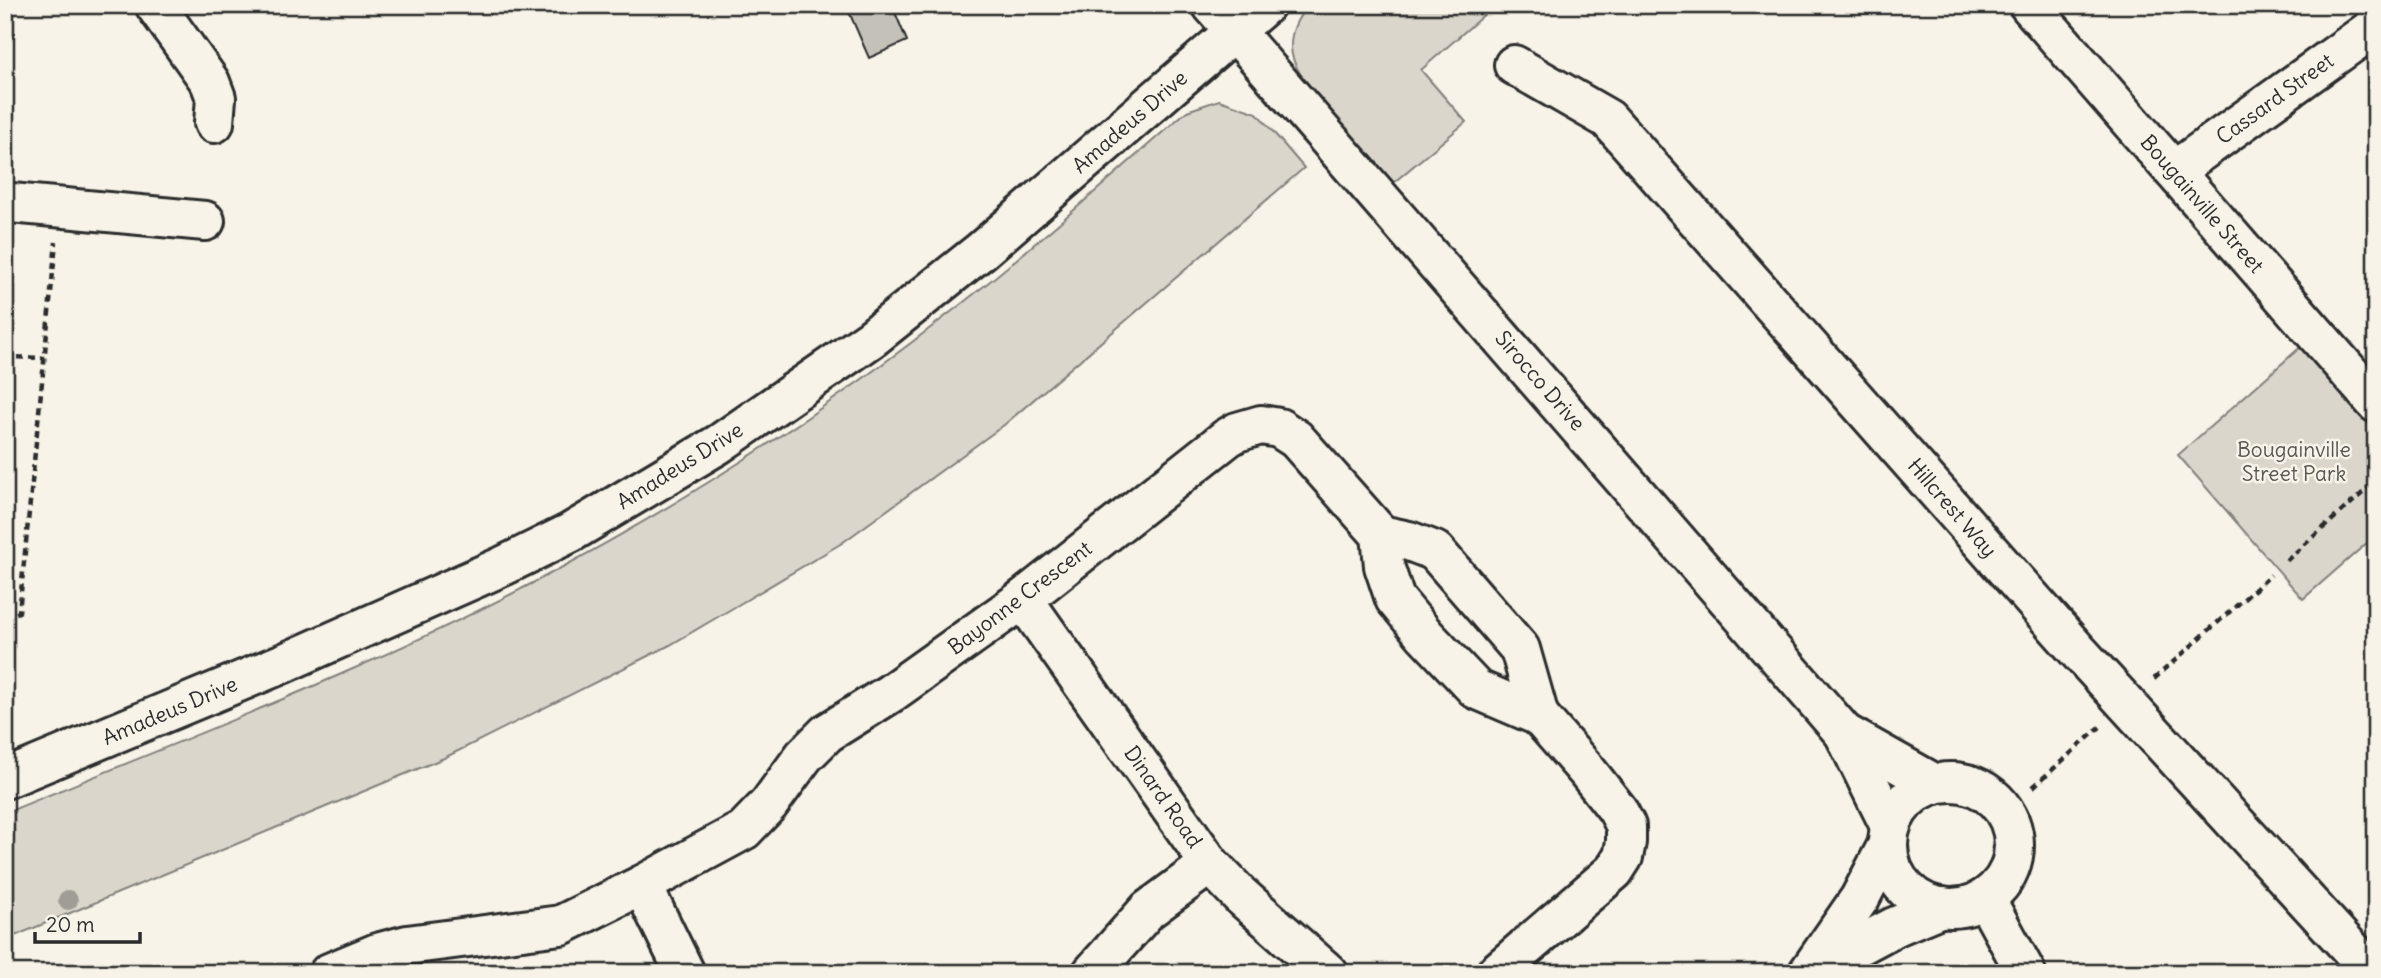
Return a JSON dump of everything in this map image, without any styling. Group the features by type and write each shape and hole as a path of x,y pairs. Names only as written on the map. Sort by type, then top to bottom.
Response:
{"street":[{"name":"Amadeus Drive","path":"5,779 284,663 503,566 570,533 719,444 872,338 981,251 1224,18 1265,5"},
{"name":"Bougainville Street","path":"2029,5 2376,403"},
{"name":"Sirocco Drive","path":"1224,18 1844,733 1889,836"},
{"path":"166,19 210,82 216,98 214,123"},
{"name":"Cassard Street","path":"2174,172 2376,26"},
{"name":"Hillcrest Way","path":"1514,65 1608,119 2077,650 2373,973"},
{"path":"11,203 205,221"},
{"name":"Bayonne Crescent","path":"329,973 377,953 407,945 561,925 744,830 769,804 804,756 827,733 891,693 1023,599 1237,432 1261,425 1279,428 1296,439 1381,536"},
{"path":"1496,973 1614,871 1623,857 1626,826 1617,809 1539,716 1520,649 1435,551 1409,541 1381,536 1384,566 1395,599 1425,635 1476,689 1539,716"},
{"name":"Dinard Road","path":"1023,599 1210,864 1240,895 1328,973"},
{"name":"Sirocco Drive","path":"1844,733 1935,784"},
{"path":"1808,973 1860,898 1900,807 1916,793 1935,784 1956,782 1977,788 1995,800 2007,817 2014,836 2013,858 2006,878 1992,894 1954,908 1934,907 1915,898 1900,884 1891,866 1889,836"},
{"path":"1092,973 1148,910 1210,864"},
{"path":"648,882 685,973"},
{"path":"1984,898 2026,973"},
{"path":"1808,973 1894,927 1942,907"}],"path":[{"path":"5,618 19,612 59,207"},
{"path":"5,357 44,358"},
{"path":"2286,561 2376,481"}],"green space":[{"path":"1309,5 1495,5 1421,70 1466,122 1393,183 1310,88 1295,64 1291,48 1292,34 1300,16"},
{"path":"1219,100 1257,113 1304,168 1004,425 842,543 670,645 444,758 5,940 5,813 285,698 424,637 559,569 664,510 766,446 913,342 1075,210 1187,111"},
{"name":"Bougainville Street Park","path":"2304,344 2376,425 2376,535 2303,599 2178,455"}],"building":[{"path":"846,5 892,5 907,41 869,58"}]}
